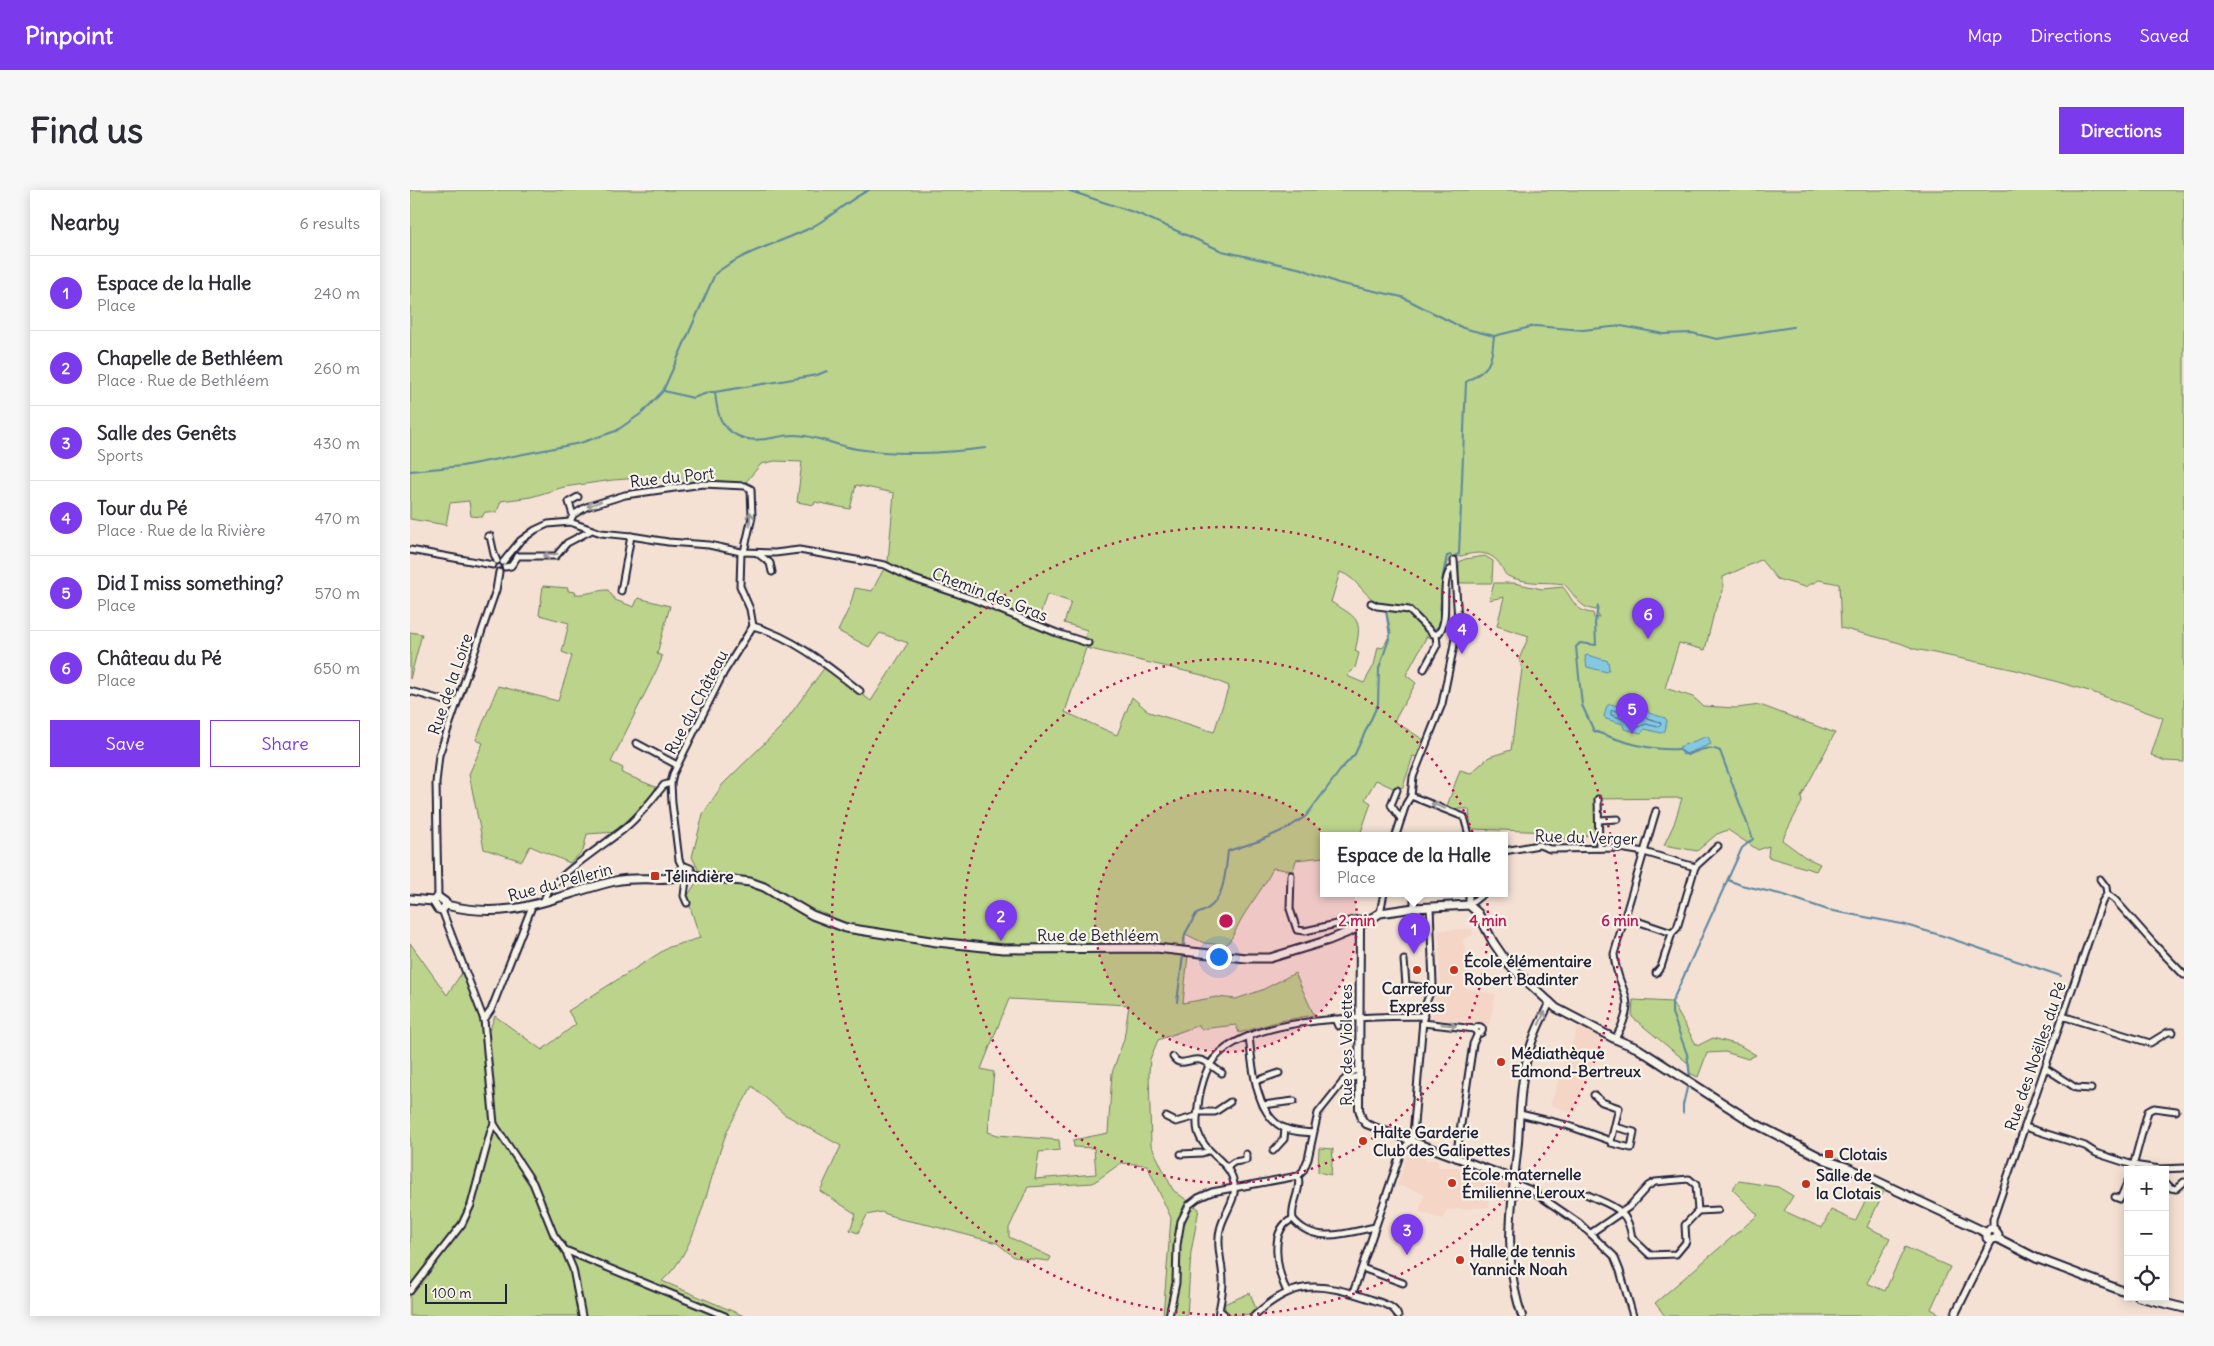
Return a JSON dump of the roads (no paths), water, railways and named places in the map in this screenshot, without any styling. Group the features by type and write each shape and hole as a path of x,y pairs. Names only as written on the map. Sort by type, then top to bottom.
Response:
{"main road":[{"path":"683,868 690,869 686,877 680,871 683,868"},
{"name":"Rue du Pellerin","path":"444,908 499,912 530,906 615,881 634,878 686,877"},
{"name":"Rue de Bethléem","path":"686,877 736,880 764,887 812,915 846,928 995,949 1156,948 1264,959 1300,950 1351,931 1380,913"},
{"path":"410,899 436,899 445,902 444,908"},
{"path":"1380,913 1414,908 1469,905 1478,913 1493,942 1508,964 1550,1002 1616,1039 1642,1051 1745,1118 1826,1160 1849,1168 1990,1231 1987,1238 1994,1239 2036,1258 2124,1291"},
{"path":"2155,1301 2184,1308"}],"street":[{"name":"Rue du Port","path":"573,515 586,507 625,495 703,484 745,486 751,489 752,517 742,552"},
{"path":"488,536 490,536 494,554 495,570 499,572 520,542 535,530 548,524 570,522 573,515 569,502 578,497"},
{"name":"Chemin des Gras","path":"570,522 590,531 668,542 709,545 756,553 775,554 799,550 885,565 911,578 973,599 1057,633 1088,643"},
{"path":"410,550 511,566 518,556 556,556 567,543 590,531"},
{"path":"621,591 632,536"},
{"path":"742,552 740,586 750,609 753,626 777,635 802,650 827,666 860,692"},
{"path":"756,553 770,563 772,572"},
{"path":"1397,832 1406,804 1411,796 1413,778 1442,704 1458,620 1454,560"},
{"path":"1436,635 1443,626 1447,574 1454,568"},
{"name":"Rue de la Loire","path":"436,899 437,770 443,742 496,590 499,572"},
{"path":"1371,603 1377,606 1409,610 1436,635 1437,645 1424,669"},
{"name":"Rue du Château","path":"683,868 679,860 671,783 677,765 724,672 753,626"},
{"path":"410,691 456,704"},
{"path":"636,743 677,765"},
{"path":"544,902 545,893 556,882 626,828 664,785 671,783"},
{"path":"1397,790 1391,805 1401,820"},
{"path":"1411,796 1464,818 1468,832"},
{"path":"1598,799 1599,848"},
{"path":"1616,1039 1625,1022 1628,1008 1627,995 1616,967 1614,954 1656,811"},
{"path":"1599,820 1618,820"},
{"name":"Rue du Verger","path":"1508,850 1539,845 1550,849 1620,848 1644,852 1695,867"},
{"path":"1656,972 1661,967 1672,932 1678,928 1695,867 1718,846"},
{"path":"1291,875 1290,909 1297,930 1305,931 1359,919 1363,923"},
{"path":"686,877 684,896 687,903"},
{"path":"2100,879 2106,887 2107,894 2115,900 2184,975"},
{"name":"Rue des Noëlles du Pé","path":"1990,1231 2062,1016 2102,902 2107,894"},
{"path":"1380,913 1383,897"},
{"path":"1414,897 1414,908"},
{"path":"1469,897 1469,905"},
{"path":"1469,905 1479,897"},
{"path":"484,1020 491,1010 531,909 530,906"},
{"path":"1352,1294 1401,1152 1404,1145 1410,1142 1414,1128 1423,1023 1432,989 1430,907"},
{"path":"444,908 484,1020 494,1124 533,1182 554,1235 565,1250 573,1269 582,1316"},
{"path":"1624,917 1672,932"},
{"name":"Rue des Violettes","path":"1363,923 1359,1017 1359,1109 1362,1120 1366,1124 1410,1142 1514,1181"},
{"path":"1404,960 1406,985 1432,989"},
{"path":"1522,1316 1515,1293 1510,1262 1514,1181 1528,1053 1550,1002"},
{"path":"1226,1316 1219,1313 1223,1281 1218,1237 1235,1188 1233,1178 1226,1167 1208,1151 1198,1132 1198,1114 1203,1082 1210,1065 1229,1047 1249,1036 1276,1027 1359,1017 1424,1016"},
{"path":"2062,1016 2150,1043 2168,1032 2173,1032"},
{"path":"1335,1019 1338,1026"},
{"path":"1423,1023 1476,1031 1456,1158"},
{"path":"1249,1036 1256,1081 1263,1105 1270,1116 1285,1128 1313,1133"},
{"path":"1173,1057 1180,1063 1199,1060 1222,1073"},
{"path":"2045,1068 2076,1088 2091,1089"},
{"path":"1169,1316 1176,1283 1180,1229 1185,1210 1204,1194 1298,1176 1303,1171 1308,1159 1318,1113 1354,1070 1359,1069"},
{"path":"1256,1081 1279,1073"},
{"path":"1343,1082 1359,1076"},
{"path":"1594,1096 1602,1102 1619,1108 1611,1141"},
{"path":"1263,1105 1294,1101"},
{"path":"1166,1116 1176,1122 1198,1114 1215,1112 1230,1102"},
{"path":"2133,1166 2148,1111 2154,1108 2176,1110"},
{"path":"1520,1114 1566,1125 1611,1141 1611,1143 1631,1148 1634,1132 1615,1127"},
{"path":"410,1291 450,1242 462,1224 471,1205 490,1130 494,1124"},
{"path":"2025,1126 2085,1146 2096,1154 2130,1166"},
{"path":"1273,1151 1284,1139 1285,1128"},
{"path":"1181,1154 1202,1154 1208,1151"},
{"path":"1226,1167 1234,1162 1246,1160 1246,1154"},
{"path":"2169,1169 2184,1168"},
{"path":"1298,1176 1299,1182 1292,1213 1293,1218 1308,1231 1322,1235 1340,1236 1375,1228"},
{"path":"1586,1194 1623,1212 1630,1225 1632,1238 1650,1255 1676,1254 1686,1242 1685,1226 1698,1211 1696,1185 1689,1179 1654,1182 1623,1212 1591,1233"},
{"path":"1514,1181 1547,1200 1591,1233 1617,1260 1632,1316"},
{"path":"2169,1186 2176,1189 2184,1182"},
{"path":"2116,1197 2120,1199 2124,1190"},
{"path":"1698,1211 1718,1210"},
{"path":"1287,1292 1278,1269 1276,1252 1285,1223 1293,1218"},
{"path":"1954,1316 1994,1239"},
{"path":"565,1250 725,1316"},
{"path":"1362,1268 1403,1283"},
{"path":"1254,1316 1270,1302 1287,1292 1323,1286 1393,1308 1398,1316"}],"water":[{"path":"1588,655 1608,661 1609,669 1607,672 1587,667 1585,656"},
{"path":"1610,704 1627,708 1630,704 1647,708 1649,713 1667,720 1665,731 1661,733 1645,729 1641,733 1624,729 1623,724 1606,719 1604,716 1607,706"},
{"path":"1708,736 1711,744 1683,755 1679,747"}],"waterway":[{"path":"410,471 462,466 580,443 616,431 642,413 663,391 715,274 725,266 748,254 816,225 869,190"},
{"path":"1067,190 1139,214 1222,251 1302,269 1338,283 1402,297 1463,328 1494,336 1535,326 1583,330 1621,326 1664,334 1692,333 1717,339 1793,327"},
{"path":"1456,555 1459,554 1466,382 1480,373 1488,364 1492,353 1494,336"},
{"path":"715,392 817,375 827,371"},
{"path":"664,391 693,398 715,392 718,412 723,423 732,432 745,439 760,440 788,435 803,435 849,448 906,453 986,448"},
{"path":"1433,631 1439,626 1443,575 1447,556 1451,555"},
{"path":"1598,606 1595,623 1596,645 1580,643 1576,647 1582,705 1594,731 1646,747 1678,749 1687,755 1699,750 1716,749 1720,751 1753,839 1742,848 1672,1002 1672,1013 1687,1054 1690,1076"},
{"path":"1184,946 1185,934 1196,914 1206,910 1213,904 1222,889 1228,851 1259,841 1288,828 1306,816 1342,768 1355,754 1378,704 1379,668 1390,636 1386,611 1391,610"},
{"path":"1417,621 1430,635"},
{"path":"1728,880 1784,895 1828,910 1902,924 2061,976"},
{"path":"1177,1002 1183,955"},
{"path":"1683,1113 1687,1088"}],"place":[{"name":"Château du Pé","path":"1648,639"},
{"name":"Tour du Pé","path":"1462,654"},
{"name":"Did I miss something?","path":"1632,734"},
{"name":"Télindière","path":"655,876"},
{"name":"Chapelle de Bethléem","path":"1001,941"},
{"name":"Espace de la Halle","path":"1414,954"},
{"name":"Carrefour Express","path":"1417,970"},
{"name":"École élémentaire Robert Badinter","path":"1454,970"},
{"name":"Médiathèque Edmond-Bertreux","path":"1501,1062"},
{"name":"Halte Garderie Club des Galipettes","path":"1363,1141"},
{"name":"Clotais","path":"1829,1154"},
{"name":"École maternelle Émilienne Leroux","path":"1452,1183"},
{"name":"Salle de la Clotais","path":"1806,1184"},
{"name":"Salle des Genêts","path":"1407,1255"},
{"name":"Halle de tennis Yannick Noah","path":"1460,1260"}]}
